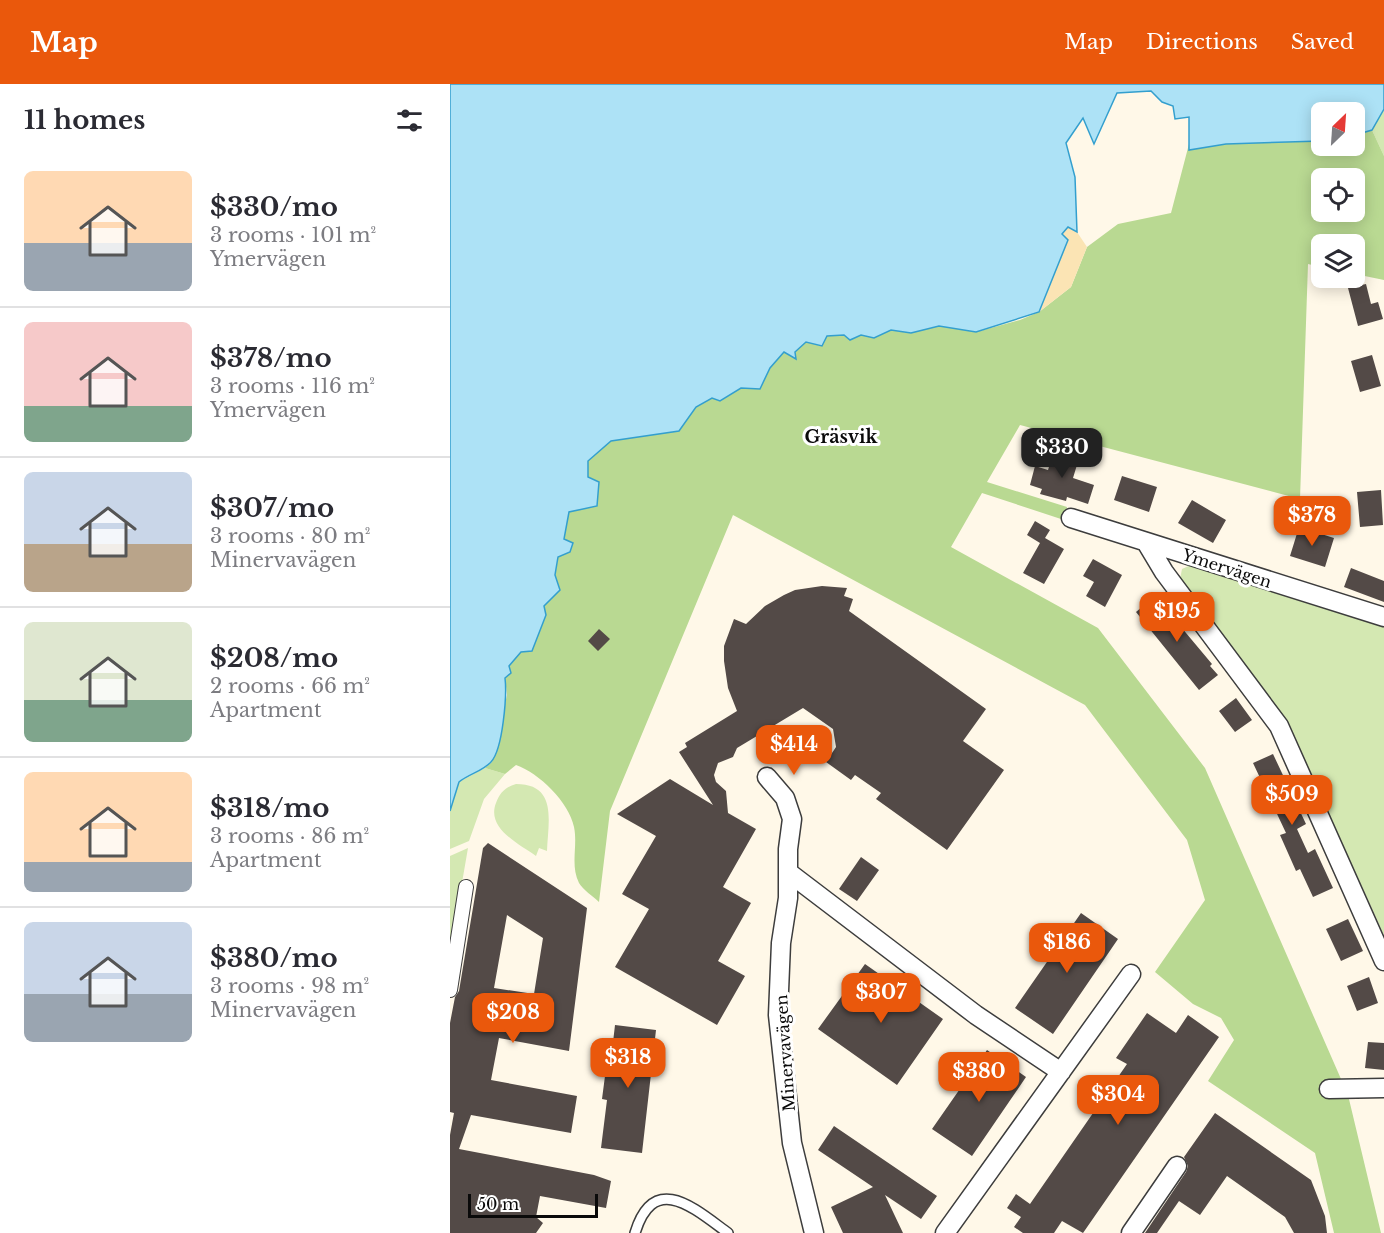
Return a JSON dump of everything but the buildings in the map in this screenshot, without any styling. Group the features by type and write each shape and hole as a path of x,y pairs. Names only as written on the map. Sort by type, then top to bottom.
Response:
{"street":[{"name":"Ymervägen","path":"1071,518 1384,617"},
{"path":"1146,542 1164,573 1279,726 1384,961"},
{"name":"Minervavägen","path":"767,777 785,798 792,819 778,1015 792,1143 814,1233"},
{"path":"788,872 976,1015 1061,1072"},
{"path":"450,990 466,887"},
{"path":"945,1233 1131,974"},
{"path":"1329,1089 1384,1088"},
{"path":"1131,1233 1177,1166"}],"lane":[{"path":"635,1233 640,1218 650,1206 662,1199 677,1200 695,1208 728,1233"}],"green space":[{"path":"1384,109 1384,156 1372,130"},
{"path":"1372,130 1384,156 1384,280 1365,276 1365,234 1311,234 1300,499 1020,425 987,482 1067,507 1064,520 982,493 951,547 1098,628 1205,768 1348,1095 1381,1233 1334,1233 1315,1153 1208,1081 1234,1040 1221,1018 1193,1004 1155,972 1205,900 1187,840 1085,705 733,515 610,811 599,902 581,886 576,876 574,827 560,799 534,775 516,765 505,774 485,768 492,762 507,695 505,678 509,666 521,652 544,606 560,590 555,575 569,512 588,477 588,461 611,441 679,431 696,407 712,398 720,401 741,388 759,389 770,368 784,351 796,358 795,352 806,342 822,346 827,336 844,335 850,340 861,335 874,338 891,330 910,333 939,326 976,332 1020,320 1039,312 1071,287 1087,247 1118,224 1171,213 1189,144 1190,150 1226,144 1311,141 1311,156 1365,156 1365,132"},
{"path":"1193,564 1384,626 1384,935 1288,725 1180,579 1182,569"},
{"path":"485,768 505,774 484,799 469,841 450,849 450,811 459,782"},
{"path":"516,784 539,790 548,807 547,851 539,848 536,856 513,841 500,828 496,820 494,812 499,796 506,788"},
{"path":"468,848 450,952 450,856"}],"sand":[{"path":"1068,227 1077,232 1087,247 1071,287 1039,312 1068,240 1062,234"}],"water":[{"path":"450,84 1384,84 1384,109 1372,130 1365,132 1365,102 1311,102 1311,141 1226,144 1189,150 1189,117 1175,119 1173,106 1162,102 1151,91 1117,93 1094,144 1083,118 1066,143 1075,177 1077,232 1068,227 1062,234 1068,240 1039,312 976,332 939,326 911,333 891,330 874,338 861,335 850,340 844,335 827,336 822,346 806,342 795,352 796,359 784,352 770,368 760,389 741,388 720,401 712,398 696,407 679,431 611,441 588,461 588,477 599,482 597,506 569,512 564,539 573,543 570,552 558,557 555,575 560,590 544,606 546,615 532,651 521,652 509,666 511,673 505,678 503,722 499,746 488,765 459,782 450,811"}],"district":[{"name":"Gräsvik","path":"841,437"}]}
